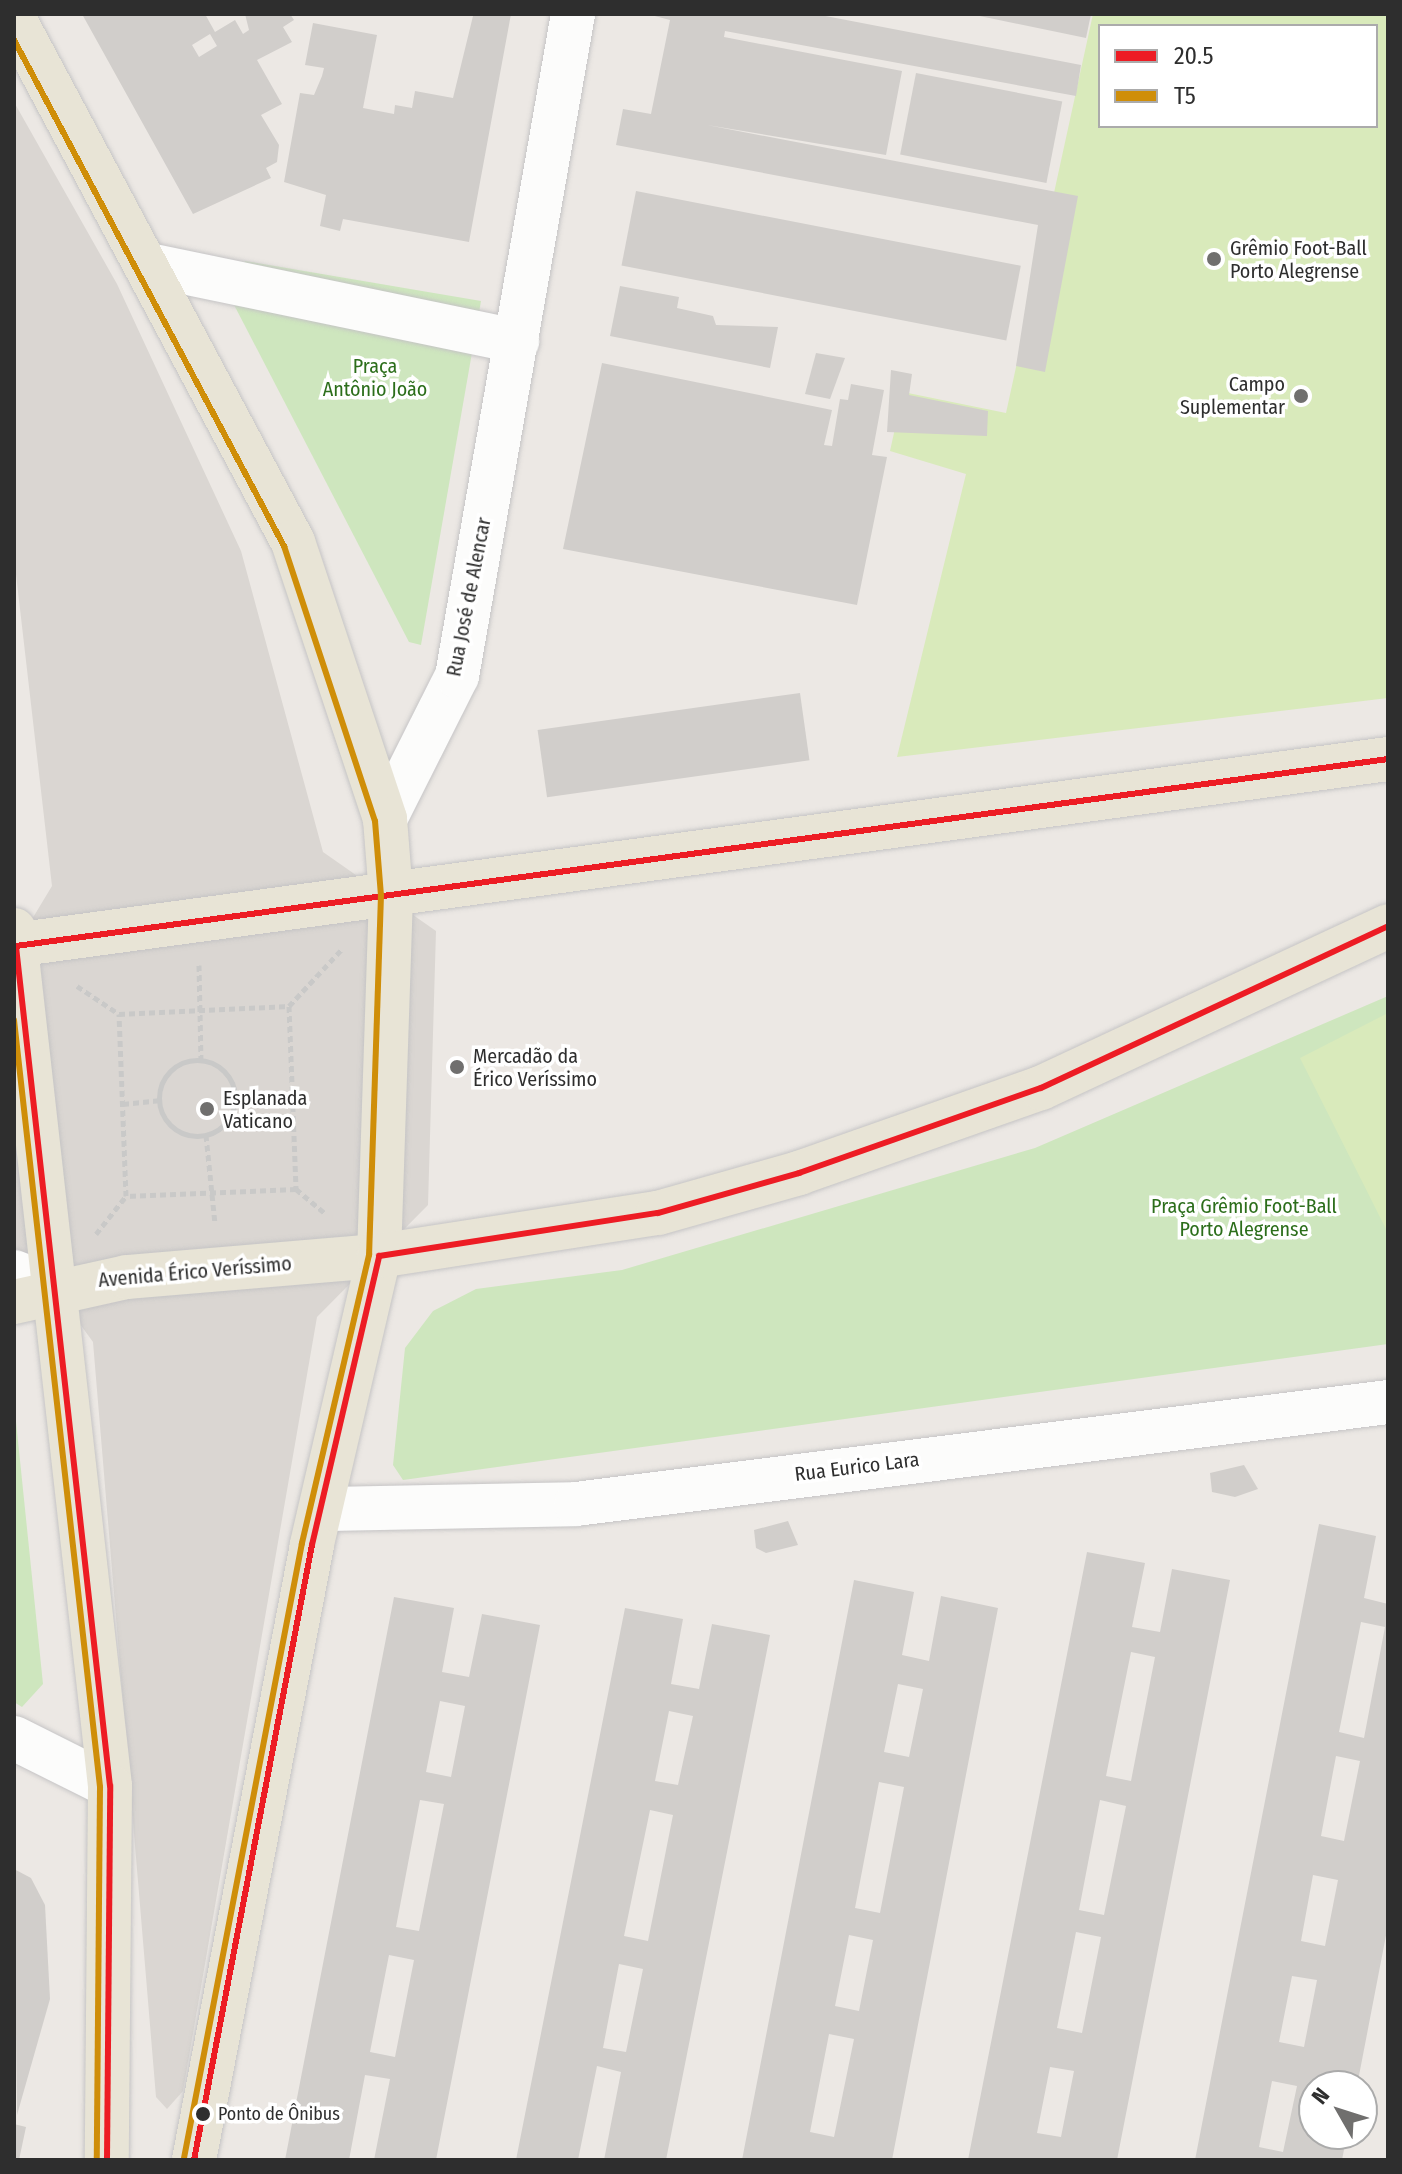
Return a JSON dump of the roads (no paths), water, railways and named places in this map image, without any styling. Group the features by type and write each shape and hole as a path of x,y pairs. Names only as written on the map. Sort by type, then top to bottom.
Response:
{"main road":[{"path":"14,19 149,265 293,542 385,819 391,895 379,1256 194,2160"},
{"path":"107,2160 110,1786 27,1287 15,942 391,895 1388,759"},
{"name":"Avenida Érico Veríssimo","path":"27,1287 379,1256 658,1213 799,1173 1041,1088 1388,926"}],"street":[{"name":"Rua José de Alencar","path":"385,819 457,676 573,14"},
{"path":"149,265 517,341"},
{"name":"Rua Eurico Lara","path":"325,1509 576,1504 1388,1402"},
{"path":"14,1738 110,1786"}],"place":[{"name":"Grêmio Foot-Ball Porto Alegrense","path":"1214,259"},
{"name":"Campo Suplementar","path":"1301,396"},
{"name":"Mercadão da Érico Veríssimo","path":"457,1067"},
{"name":"Esplanada Vaticano","path":"207,1109"},
{"name":"Ponto de Ônibus","path":"203,2114"}],"park label":[{"name":"Praça Antônio João","path":"375,378"},
{"name":"Praça Grêmio Foot-Ball Porto Alegrense","path":"1244,1218"}]}
